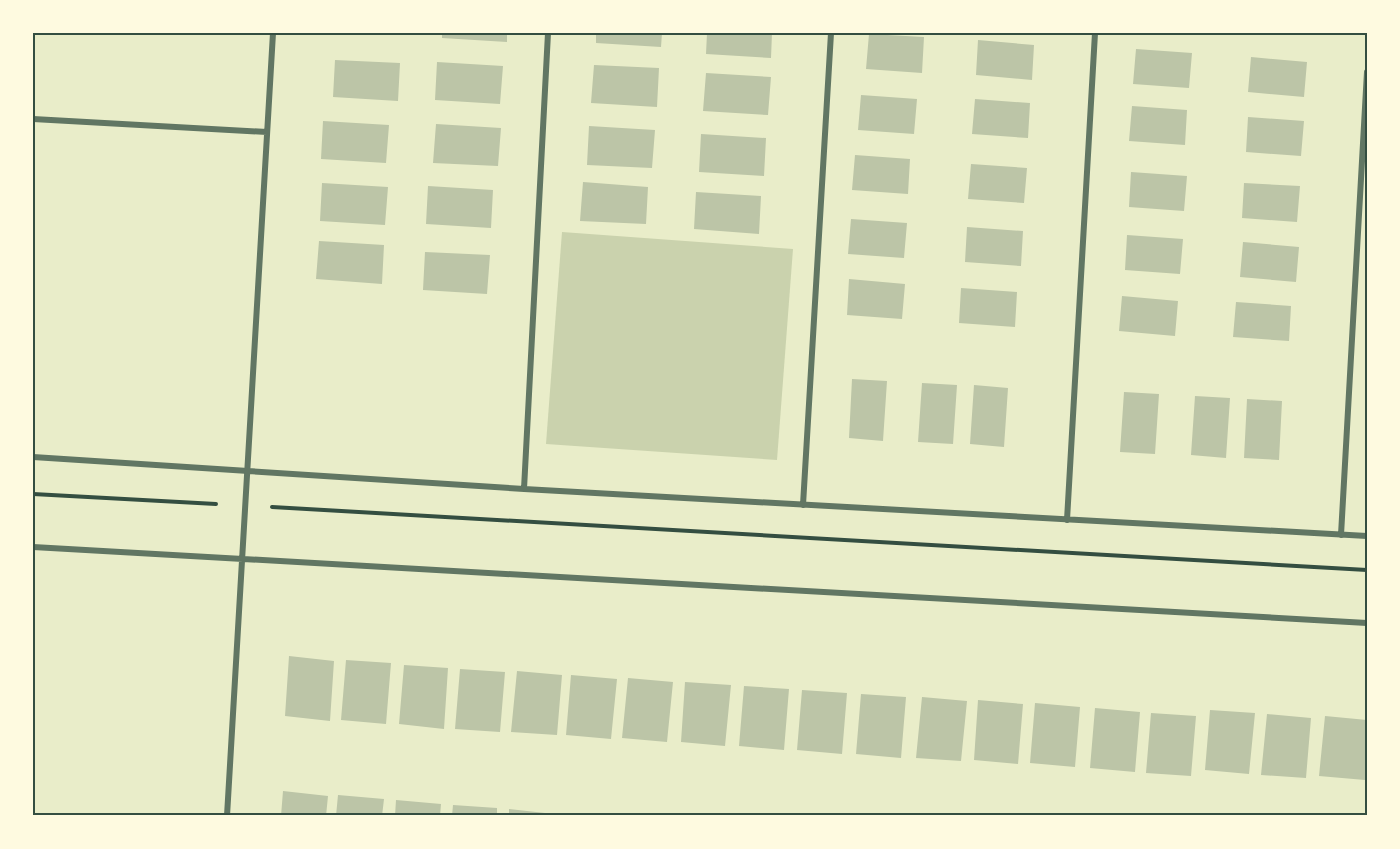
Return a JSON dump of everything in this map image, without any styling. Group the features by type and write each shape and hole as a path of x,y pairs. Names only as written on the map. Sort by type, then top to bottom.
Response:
{"street":[{"path":"227,816 273,33"},
{"path":"525,489 548,33"},
{"path":"803,505 831,33"},
{"path":"1067,520 1095,33"},
{"path":"1341,535 1367,72"},
{"path":"33,119 267,132"},
{"path":"33,457 525,489 1367,536"},
{"path":"33,547 1367,623"}],"path":[{"path":"33,494 1367,570"}],"green space":[{"path":"562,232 793,249 777,460 546,444"}],"building":[{"path":"442,33 507,33 507,42 442,38"},
{"path":"596,33 662,33 661,47 596,43"},
{"path":"707,33 772,33 771,58 706,54"},
{"path":"869,34 924,37 922,73 866,69"},
{"path":"978,40 1034,45 1032,80 976,75"},
{"path":"1136,49 1192,53 1189,88 1133,84"},
{"path":"1251,57 1307,62 1304,97 1248,92"},
{"path":"335,60 400,63 398,101 333,97"},
{"path":"437,62 503,66 500,104 435,100"},
{"path":"594,65 659,68 657,107 591,103"},
{"path":"706,73 771,77 768,115 703,111"},
{"path":"861,95 917,99 914,134 858,130"},
{"path":"975,99 1030,103 1028,138 972,134"},
{"path":"1132,106 1187,110 1185,145 1129,141"},
{"path":"1248,117 1304,121 1301,156 1246,152"},
{"path":"323,121 389,125 386,163 321,159"},
{"path":"436,124 501,128 498,166 433,163"},
{"path":"589,126 655,130 652,168 587,165"},
{"path":"701,134 766,138 764,176 699,172"},
{"path":"855,155 910,159 908,194 852,190"},
{"path":"971,164 1027,168 1024,203 968,199"},
{"path":"1131,172 1187,176 1184,211 1129,207"},
{"path":"583,182 648,187 646,224 580,221"},
{"path":"322,183 388,187 385,225 320,221"},
{"path":"1244,183 1300,186 1297,222 1242,218"},
{"path":"428,186 493,190 491,228 426,224"},
{"path":"696,192 761,196 759,234 694,229"},
{"path":"851,219 907,223 904,258 848,254"},
{"path":"967,227 1023,231 1021,266 965,262"},
{"path":"1127,235 1183,239 1180,274 1125,270"},
{"path":"319,241 384,245 382,284 316,279"},
{"path":"1243,242 1299,247 1296,282 1240,277"},
{"path":"425,252 490,255 487,294 423,290"},
{"path":"849,279 905,284 902,319 847,315"},
{"path":"961,288 1017,292 1015,327 959,323"},
{"path":"1122,296 1178,301 1175,336 1119,331"},
{"path":"1236,302 1291,306 1289,341 1233,337"},
{"path":"852,379 887,381 883,441 849,438"},
{"path":"922,383 957,385 953,444 918,442"},
{"path":"974,385 1008,388 1004,447 970,444"},
{"path":"1124,392 1159,394 1155,454 1120,452"},
{"path":"1195,396 1230,398 1226,458 1191,455"},
{"path":"1247,399 1282,401 1279,460 1244,458"},
{"path":"289,656 334,661 330,721 285,716"},
{"path":"346,660 391,663 386,724 341,720"},
{"path":"404,665 448,668 444,729 399,724"},
{"path":"460,669 505,672 500,732 455,729"},
{"path":"517,671 562,675 557,735 511,732"},
{"path":"571,675 617,679 611,739 566,735"},
{"path":"628,678 673,682 667,742 622,738"},
{"path":"685,682 731,685 725,746 681,742"},
{"path":"744,686 789,689 784,750 739,746"},
{"path":"802,690 847,693 842,754 797,750"},
{"path":"861,694 906,697 901,758 856,754"},
{"path":"922,697 967,701 961,761 916,758"},
{"path":"978,700 1023,704 1018,764 974,760"},
{"path":"1035,703 1080,707 1075,767 1030,763"},
{"path":"1095,708 1140,712 1135,772 1090,768"},
{"path":"1210,710 1255,713 1249,774 1205,770"},
{"path":"1151,713 1196,716 1191,776 1146,773"},
{"path":"1267,714 1311,718 1306,778 1261,775"},
{"path":"1325,716 1367,720 1365,780 1319,776"},
{"path":"283,791 328,796 326,816 281,816"},
{"path":"338,795 384,799 382,816 336,816"},
{"path":"396,800 441,804 440,816 395,816"},
{"path":"453,805 497,808 497,816 452,816"},
{"path":"509,809 554,814 554,816 509,816"}]}
